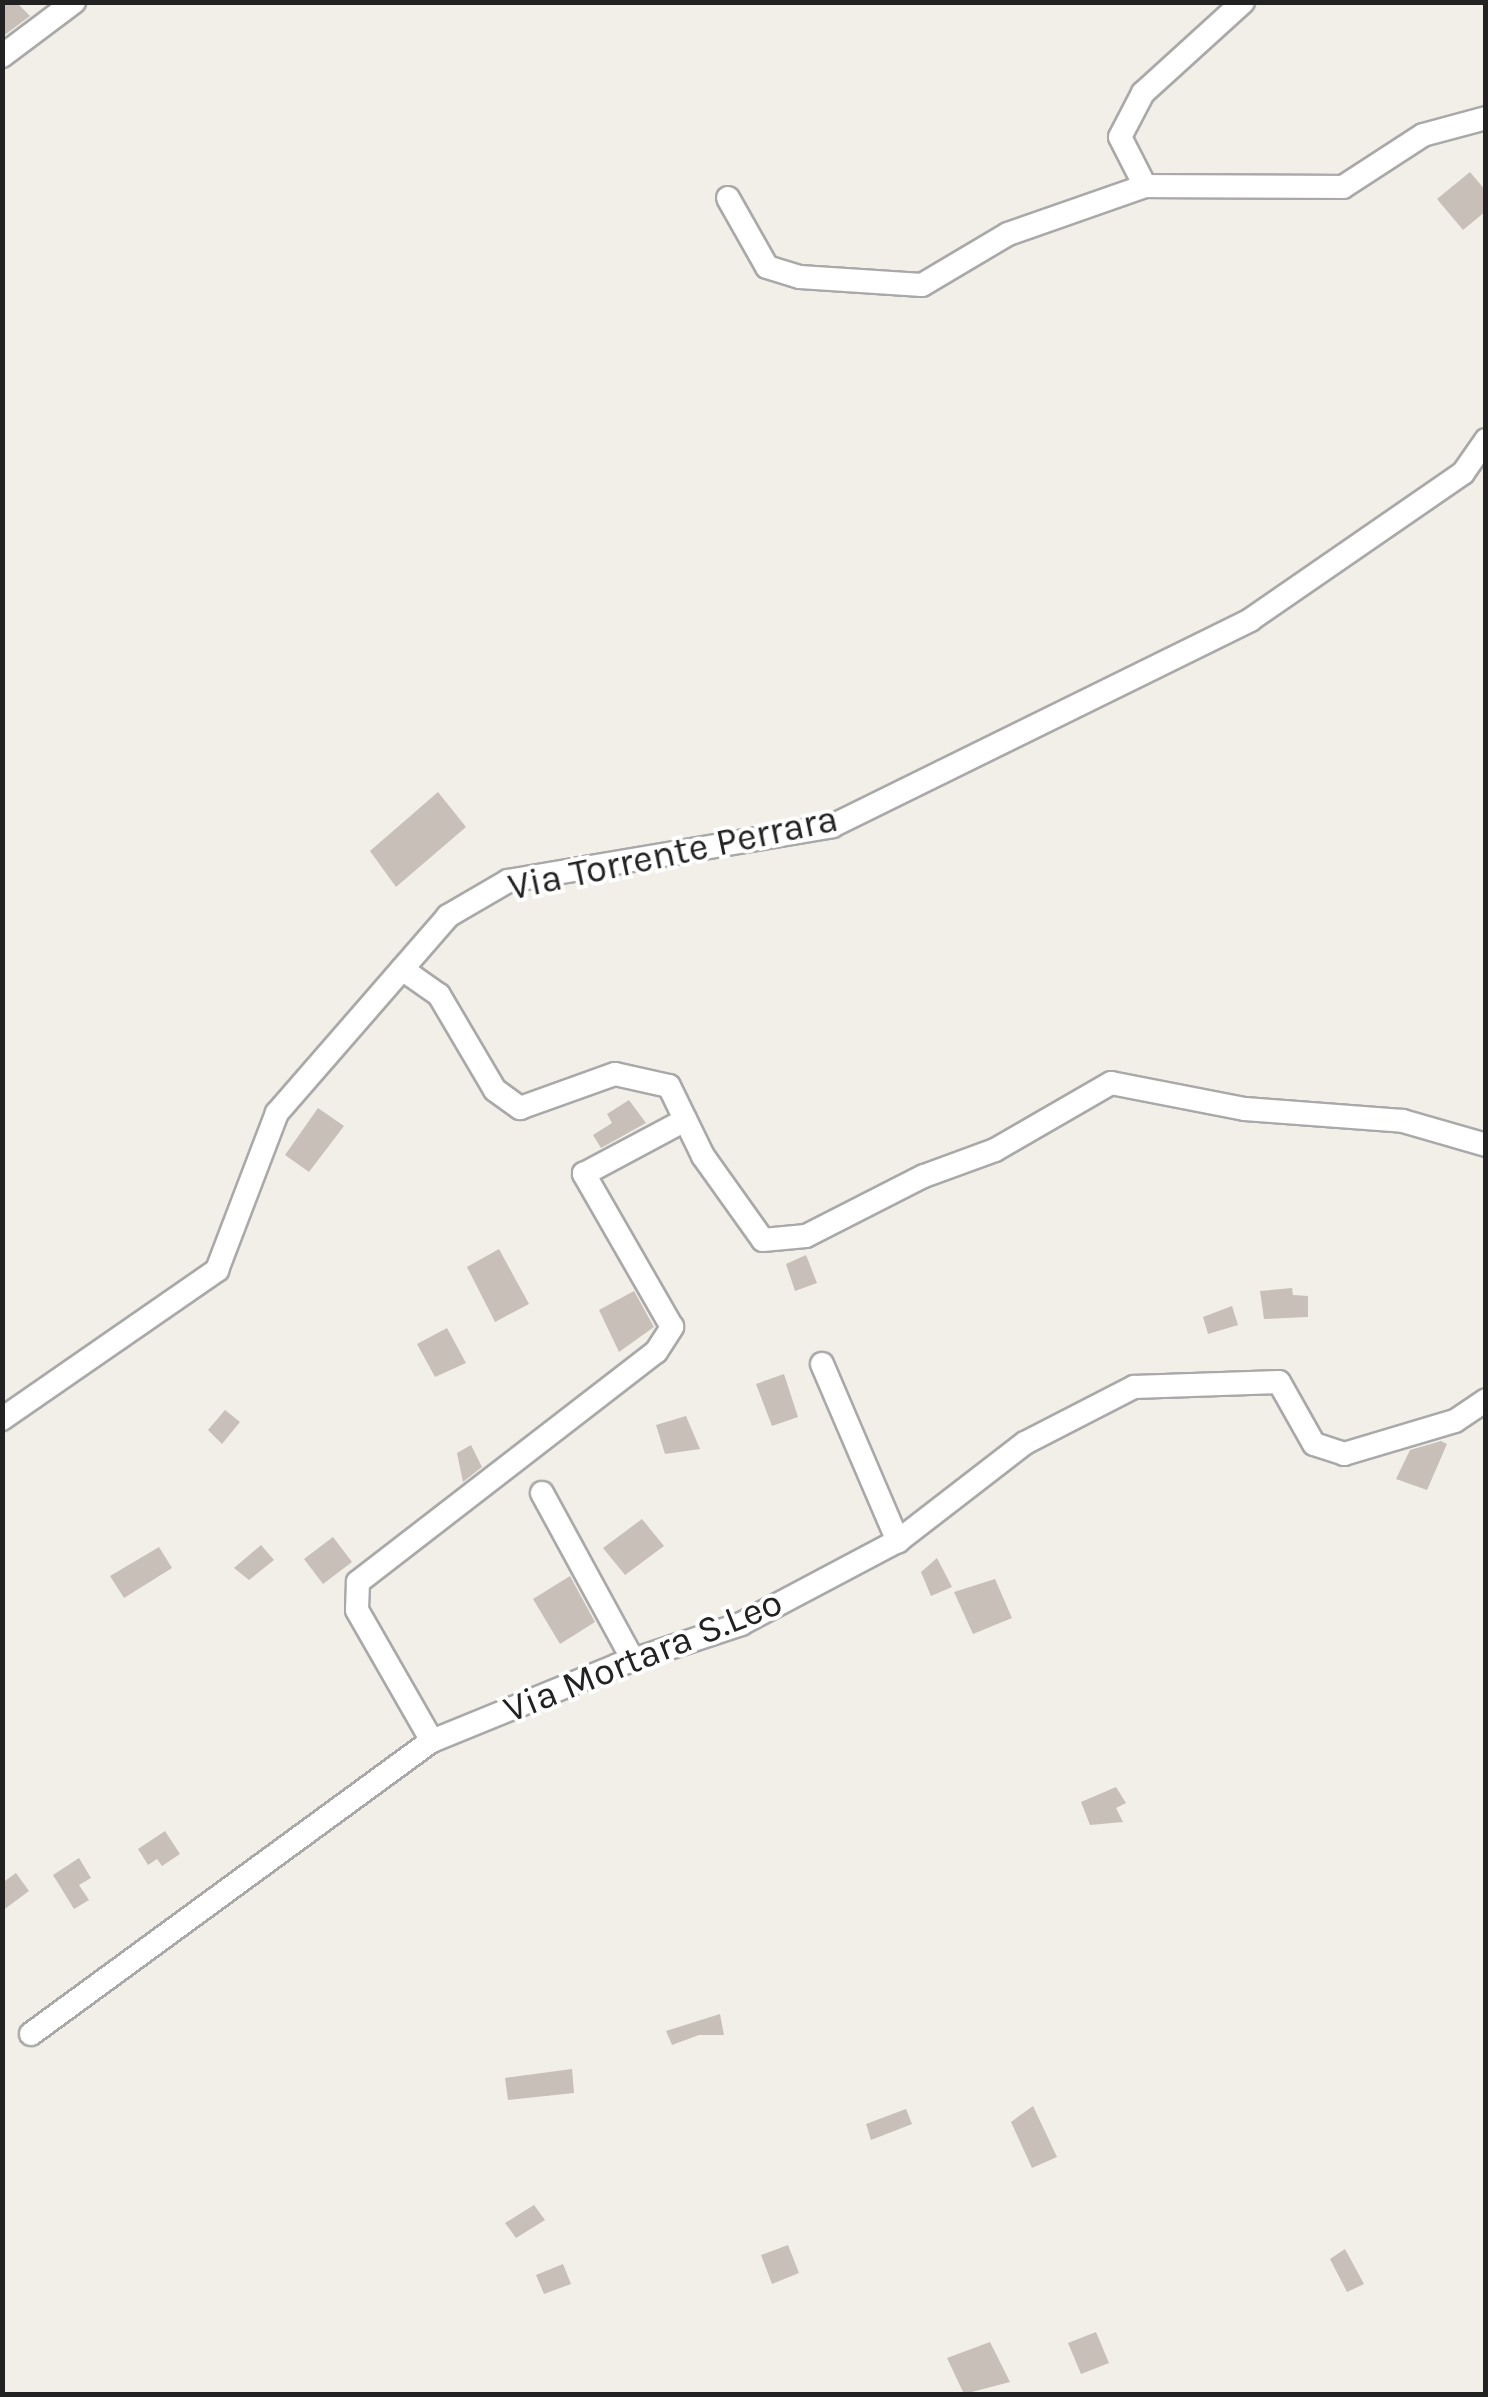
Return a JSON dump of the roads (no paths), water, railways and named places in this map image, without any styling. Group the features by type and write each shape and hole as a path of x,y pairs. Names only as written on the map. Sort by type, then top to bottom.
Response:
{"street":[{"path":"2,56 74,2"},
{"path":"1145,186 1120,137 1136,108 1243,2"},
{"path":"728,198 767,267 800,277 922,285 1008,234 1145,186 1343,187 1424,135 1486,118"},
{"name":"Via Torrente Perrara","path":"2,1419 217,1270 277,1113 448,916 508,882 832,826 1250,620 1463,473 1486,440"},
{"path":"402,969 440,995 495,1090 520,1108 615,1074 668,1086 702,1156 763,1240 806,1236 924,1176 996,1150 1111,1083 1245,1109 1403,1120 1486,1146"},
{"path":"432,1741 357,1610 358,1582 656,1352 672,1327 584,1174 685,1120"},
{"path":"822,1364 898,1541"},
{"name":"Via Mortara S.Leo","path":"31,2034 432,1741 633,1660 740,1624 898,1541 1025,1443 1134,1387 1279,1382 1314,1444 1344,1454 1455,1421 1486,1400"},
{"path":"542,1493 633,1660"}]}
